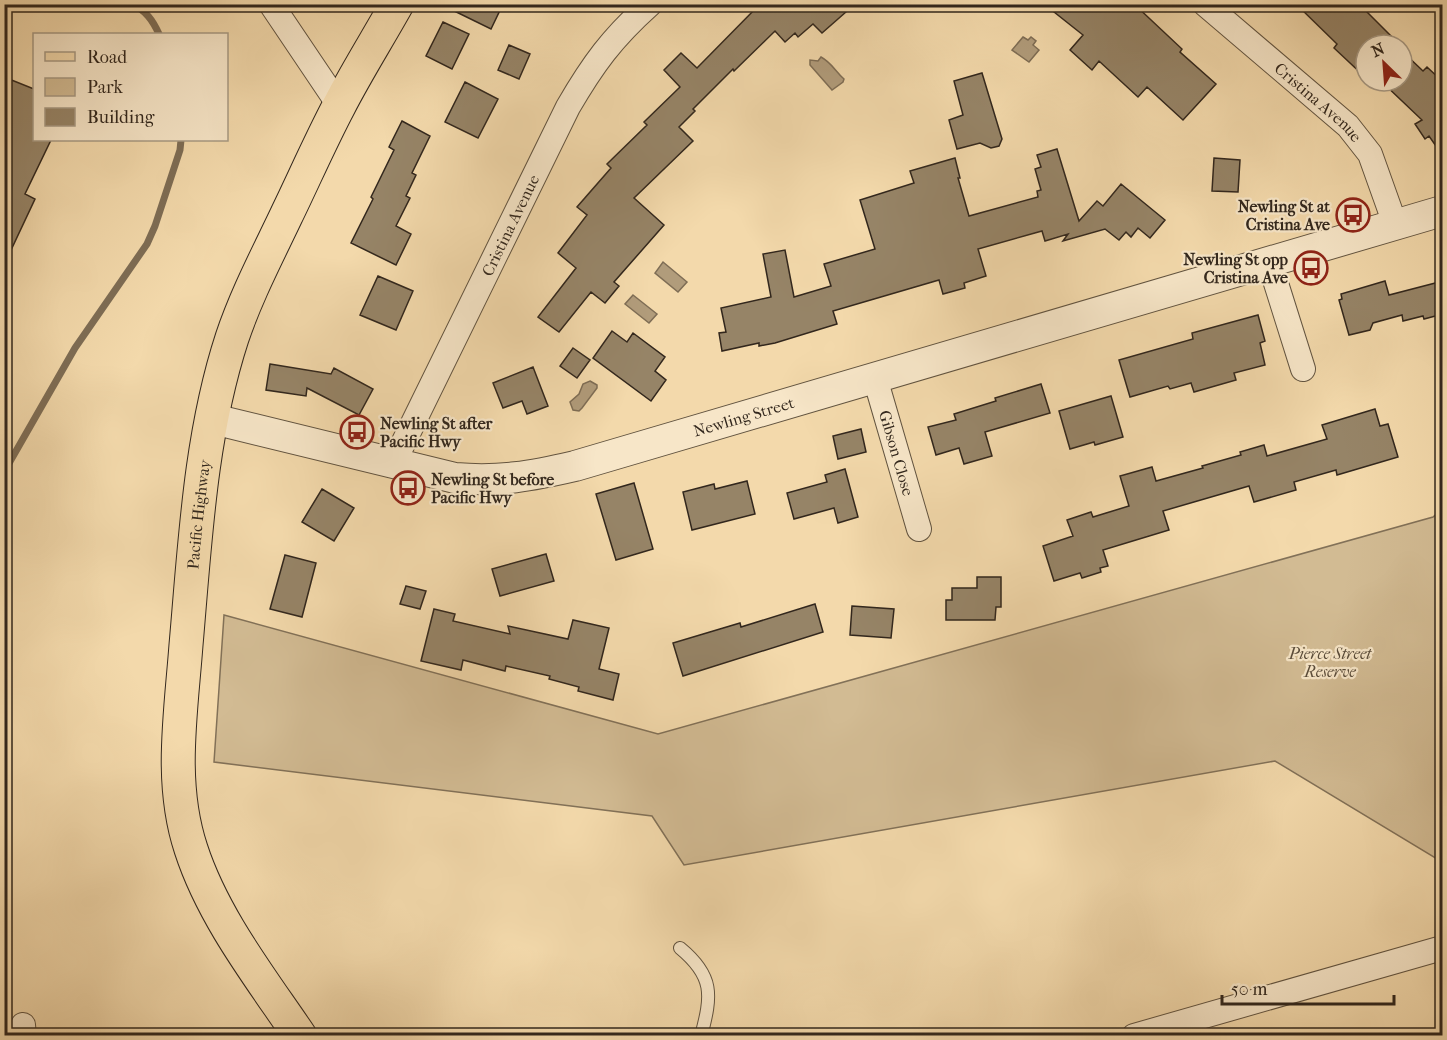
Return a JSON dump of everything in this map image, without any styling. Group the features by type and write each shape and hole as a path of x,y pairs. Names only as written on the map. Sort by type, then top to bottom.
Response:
{"main road":[{"name":"Pacific Highway","path":"300,1035 249,961 212,896 191,850 181,813 177,776 194,548 213,419 232,338 249,295 339,105 397,4"}],"street":[{"path":"271,4 339,105"},
{"name":"Cristina Avenue","path":"393,464 568,107 602,52 650,4"},
{"name":"Cristina Avenue","path":"1205,4 1335,113 1354,132 1370,154 1395,224"},
{"name":"Newling Street","path":"213,419 393,464 455,477 484,480 544,473 586,463 1443,211"},
{"path":"1269,261 1303,369"},
{"name":"Gibson Close","path":"875,378 919,529"},
{"path":"1134,1035 1443,948"}],"lane":[{"path":"680,948 697,962 708,986 707,1012 701,1035"}],"green space":[{"name":"Pierce Street Reserve","path":"1442,509 1442,862 1275,761 684,865 652,816 214,762 224,615 658,734 1433,517"}],"shaded area":[{"path":"1023,37 1028,40 1031,37 1036,41 1033,45 1039,50 1029,62 1012,50"},
{"path":"821,57 831,64 844,79 832,90 810,65 810,60 818,61"},
{"path":"663,262 687,282 678,292 655,273"},
{"path":"633,295 657,314 649,323 625,304"},
{"path":"590,381 597,385 597,388 579,411 573,410 570,402 579,394 583,384"}],"building":[{"path":"440,4 503,4 491,29"},
{"path":"760,4 855,4 822,33 813,24 798,37 795,33 785,42 775,31 693,109 695,111 679,127 693,141 634,198 664,225 614,282 619,286 605,303 591,292 559,332 538,317 576,268 558,253 587,215 577,207 611,168 607,164 647,125 644,122 680,87 664,70 681,53 697,68"},
{"path":"1044,4 1134,4 1182,49 1180,52 1216,84 1183,120 1147,87 1138,97 1099,61 1092,70 1070,50 1083,35"},
{"path":"1296,4 1359,4 1388,33 1354,33 1354,67 1334,48 1337,44"},
{"path":"443,22 469,34 452,69 426,56"},
{"path":"509,45 530,54 519,79 498,70"},
{"path":"1414,62 1423,71 1427,67 1443,82 1443,156 1429,136 1425,139 1415,124 1422,120 1394,93 1414,93"},
{"path":"982,73 1002,139 999,146 991,148 980,143 957,149 949,120 963,115 954,81"},
{"path":"4,77 33,89 33,141 51,141 25,194 35,199 4,265"},
{"path":"465,82 498,99 478,138 445,122"},
{"path":"402,121 430,136 412,173 416,175 406,196 410,198 396,226 411,234 396,265 351,243 394,150 389,147"},
{"path":"1057,149 1079,221 1097,201 1103,206 1121,184 1165,220 1150,238 1138,228 1131,237 1126,232 1119,240 1105,229 1063,241 1068,234 1045,241 1042,231 978,249 986,276 964,283 965,288 943,294 939,280 833,311 837,324 775,343 759,346 759,343 722,351 719,333 726,332 721,308 771,297 763,254 785,250 794,297 831,286 824,264 875,249 860,200 914,183 910,171 955,158 969,216 1038,197 1037,191 1041,190 1035,169 1041,167 1037,155"},
{"path":"1214,158 1240,160 1238,192 1212,191"},
{"path":"378,276 413,291 396,330 360,315"},
{"path":"1385,281 1389,295 1443,281 1443,314 1403,321 1402,315 1373,323 1370,330 1349,335 1339,300 1342,299 1341,294"},
{"path":"1258,315 1265,341 1260,343 1265,365 1234,373 1236,380 1194,392 1191,383 1170,389 1168,386 1130,397 1119,360 1193,339 1192,333"},
{"path":"612,331 627,342 633,333 665,357 655,371 666,380 651,401 593,358"},
{"path":"573,348 590,360 577,378 560,366"},
{"path":"270,364 331,374 334,368 373,389 359,415 307,388 306,396 266,390"},
{"path":"533,367 548,406 527,414 522,401 503,408 493,383"},
{"path":"1041,384 1050,413 985,432 992,456 964,464 959,448 936,455 928,427 956,420 954,414"},
{"path":"1111,396 1123,437 1070,449 1059,411"},
{"path":"1375,409 1380,426 1388,424 1398,457 1337,475 1336,470 1294,482 1296,490 1254,502 1249,486 1163,511 1169,530 1103,550 1108,566 1100,568 1101,572 1082,578 1080,573 1054,581 1043,546 1073,536 1067,520 1091,512 1093,517 1129,506 1120,476 1152,467 1156,481 1203,468 1202,466 1241,455 1240,452 1264,445 1267,456 1327,439 1322,425"},
{"path":"861,429 866,452 838,459 833,436"},
{"path":"845,469 858,517 838,523 834,508 794,519 787,493 827,482 825,475"},
{"path":"747,481 755,514 692,530 683,492 714,484 715,489"},
{"path":"634,483 653,549 616,560 596,494"},
{"path":"322,489 354,508 334,541 302,522"},
{"path":"546,554 554,581 500,596 492,569"},
{"path":"285,555 316,563 302,617 270,609"},
{"path":"977,577 1001,577 1001,607 996,607 995,620 946,620 946,600 952,600 952,588 977,588"},
{"path":"406,586 426,591 420,609 400,604"},
{"path":"815,604 823,632 683,676 673,643 740,623 741,627"},
{"path":"852,606 894,609 891,638 850,635"},
{"path":"434,609 455,614 453,621 510,634 508,626 568,639 573,620 609,628 599,669 619,674 613,700 578,691 579,687 549,679 550,676 506,666 505,671 463,660 461,670 421,661"}],"waterway":[{"path":"131,4 148,16 158,33"},
{"path":"4,472 75,348 147,244 155,226 181,141"}],"place":[{"name":"Newling St at Cristina Ave","path":"1353,215"},
{"name":"Newling St opp Cristina Ave","path":"1311,268"},
{"name":"Newling St after Pacific Hwy","path":"357,432"},
{"name":"Newling St before Pacific Hwy","path":"408,488"}]}
